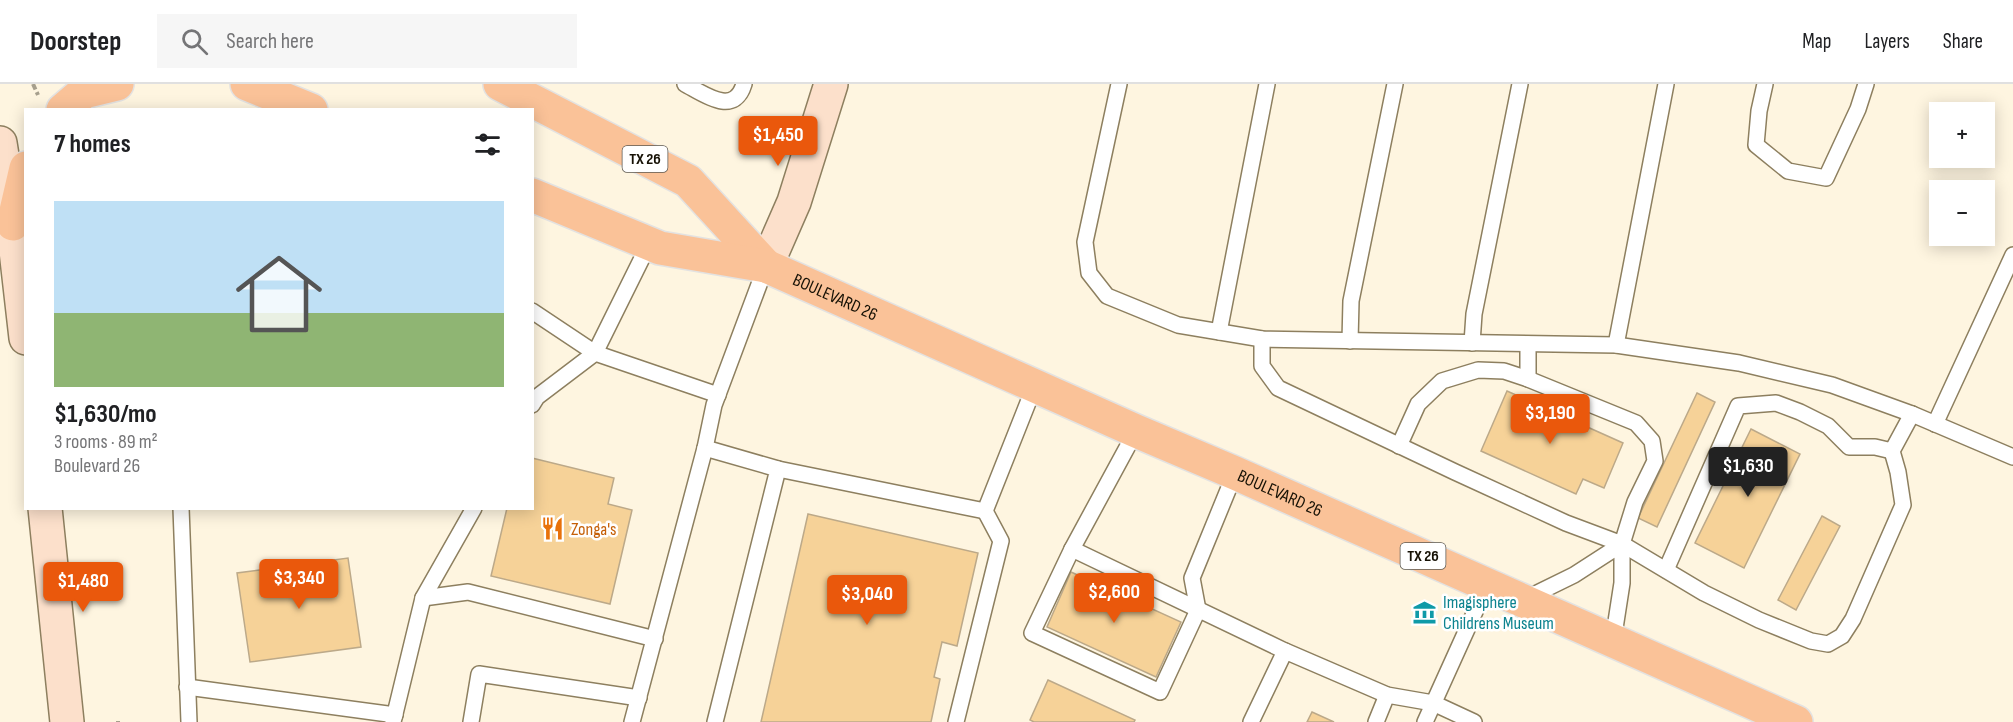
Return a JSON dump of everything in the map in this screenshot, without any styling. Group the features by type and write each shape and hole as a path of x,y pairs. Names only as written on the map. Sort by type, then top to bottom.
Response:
{"main road":[{"path":"65,108 84,92 117,84"},
{"path":"247,84 306,108"},
{"name":"BOULEVARD 26","path":"500,84 688,181 766,266"},
{"path":"766,266 794,202 831,84"},
{"path":"0,145 24,322"},
{"path":"12,224 24,176"},
{"name":"BOULEVARD 26","path":"534,196 660,248 766,266 1613,641 1752,713 1796,722"},
{"path":"45,510 73,721"}],"lane":[{"path":"685,84 718,102 731,100 742,92 744,84"},
{"path":"1119,84 1086,242 1089,273 1107,296 1178,325 1262,339 1616,345 1739,363 1832,385 1912,414 2013,458"},
{"path":"1218,332 1267,84"},
{"path":"1350,341 1351,301 1395,84"},
{"path":"1472,343 1474,314 1520,84"},
{"path":"1616,345 1666,84"},
{"path":"1765,84 1759,111 1756,145 1788,171 1826,178 1858,109 1866,84"},
{"path":"534,402 537,397 595,353 649,244"},
{"path":"1935,424 2013,255"},
{"path":"633,722 718,395 766,266"},
{"path":"534,312 595,353 718,395"},
{"path":"1262,339 1262,366 1278,388 1566,523 1622,544 1704,593 1759,620 1811,641 1828,644 1842,636 1853,619 1903,505 1892,451 1912,414"},
{"path":"1528,344 1528,379"},
{"path":"1399,446 1418,404 1442,381 1478,370 1504,371 1528,379 1636,423 1652,441 1655,461 1635,502 1622,544 1622,583 1613,641"},
{"path":"956,722 1001,541 985,511 1035,385"},
{"path":"1666,570 1738,406 1776,403 1828,426 1849,447 1875,447 1892,451"},
{"path":"1136,431 1072,549 1032,633 1160,692 1198,610 1192,578 1235,473"},
{"path":"705,448 778,469 985,511"},
{"path":"715,722 778,469"},
{"path":"181,510 189,722"},
{"path":"187,687 394,719 423,598 473,510"},
{"path":"1523,601 1575,575 1622,544"},
{"path":"1072,549 1285,651 1388,695 1433,703 1474,722"},
{"path":"1425,722 1487,585"},
{"path":"423,598 468,592 655,639"},
{"path":"1251,722 1285,651"},
{"path":"471,722 479,674 639,698"},
{"path":"1376,722 1388,695"}],"building":[{"path":"1507,391 1623,443 1604,488 1583,479 1576,494 1481,451"},
{"path":"1697,393 1715,402 1657,527 1638,518"},
{"path":"1751,429 1800,454 1744,568 1695,543"},
{"path":"534,458 614,478 608,504 632,510 610,604 491,576 507,510 534,510"},
{"path":"808,514 978,553 957,646 942,642 934,677 940,679 931,722 761,722"},
{"path":"1822,516 1840,526 1796,610 1778,600"},
{"path":"348,558 361,647 250,662 237,573"},
{"path":"1071,572 1181,622 1156,677 1047,627"},
{"path":"1048,680 1135,720 1134,722 1034,722 1030,720"},
{"path":"1312,712 1334,722 1307,722"}],"place":[{"name":"Zonga's","path":"553,529"},
{"name":"Imagisphere Childrens Museum","path":"1425,612"}]}
